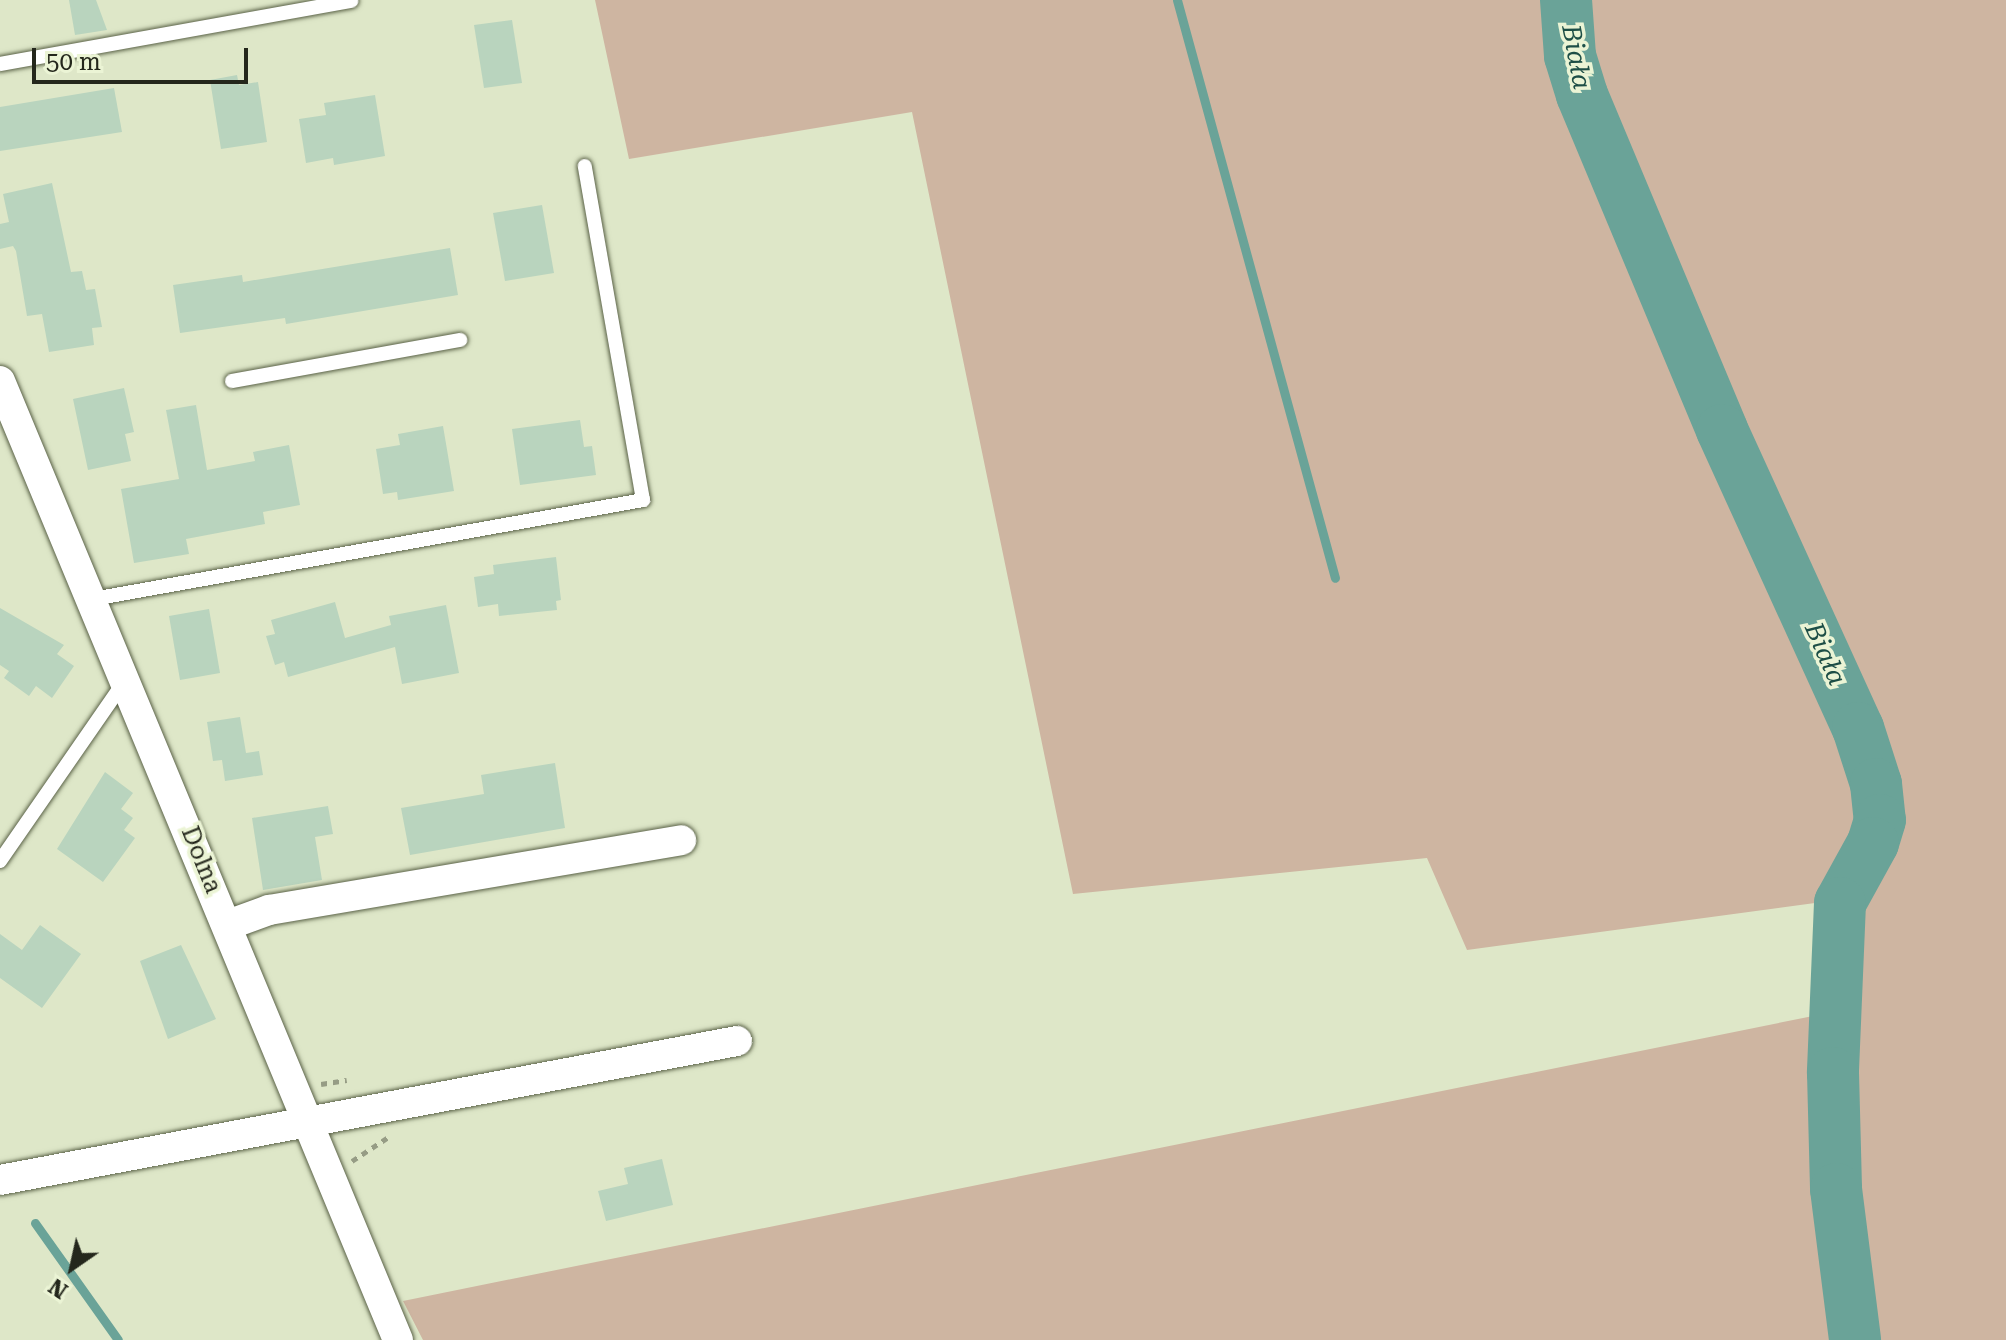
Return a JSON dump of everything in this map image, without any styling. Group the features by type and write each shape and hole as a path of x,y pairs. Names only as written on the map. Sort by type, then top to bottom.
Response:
{"street":[{"name":"Dolna","path":"0,381 127,679 398,1340"},
{"path":"228,925 269,910 681,840"},
{"path":"0,1180 305,1119 737,1041"}],"lane":[{"path":"0,64 351,1"},
{"path":"93,599 643,500 585,166"},
{"path":"232,381 460,340"},
{"path":"0,861 127,679"}],"path":[{"path":"309,1080 323,1084 347,1080"}],"shaded area":[{"path":"595,0 2006,0 2006,1340 423,1340 403,1301 1818,1015 1815,903 1467,950 1427,858 1073,894 912,112 629,159"}],"building":[{"path":"69,0 96,0 107,30 75,35"},
{"path":"512,20 522,83 484,88 474,25"},
{"path":"237,75 239,85 258,82 267,142 221,149 210,80"},
{"path":"114,88 122,132 0,151 0,107"},
{"path":"375,95 385,156 334,165 333,158 306,163 299,119 326,115 324,103"},
{"path":"52,183 71,272 82,271 86,290 95,289 102,327 92,328 94,345 49,352 42,314 27,316 16,251 13,246 0,249 0,224 9,222 3,194"},
{"path":"542,205 554,273 505,281 493,213"},
{"path":"450,248 458,295 286,324 285,318 180,333 173,285 242,275 243,282"},
{"path":"124,388 134,432 125,434 131,461 88,470 73,399"},
{"path":"196,405 207,470 255,461 253,452 289,445 300,505 263,512 265,524 186,539 189,554 134,563 121,489 179,479 166,410"},
{"path":"580,420 584,447 592,446 596,475 520,485 512,429"},
{"path":"443,426 454,491 398,500 397,492 383,494 376,449 400,445 398,434"},
{"path":"556,557 561,600 556,601 557,610 499,616 498,604 478,607 474,577 494,574 493,565"},
{"path":"335,602 345,638 391,625 389,616 446,605 459,673 402,684 395,647 288,677 284,662 275,665 266,636 275,634 271,620"},
{"path":"0,608 64,645 57,654 74,666 52,698 36,686 29,696 4,678 9,671 0,665"},
{"path":"209,609 220,673 180,680 169,616"},
{"path":"240,717 246,753 259,751 263,775 225,781 222,760 213,761 207,722"},
{"path":"555,763 565,828 410,855 401,808 484,794 481,775"},
{"path":"105,772 133,793 121,809 133,818 124,830 135,838 103,882 57,849"},
{"path":"328,806 333,834 315,837 322,880 263,890 252,818"},
{"path":"40,925 81,954 42,1008 0,978 0,934 22,950"},
{"path":"181,945 216,1019 168,1039 140,961"},
{"path":"662,1159 673,1205 606,1221 598,1191 628,1184 624,1168"}],"waterway":[{"path":"1177,0 1335,578"},
{"name":"Biała","path":"1566,0 1570,56 1582,95 1722,430 1858,728 1876,784 1880,820 1873,843 1840,903 1833,1073 1836,1189 1855,1340"},
{"path":"35,1223 118,1340"}]}
